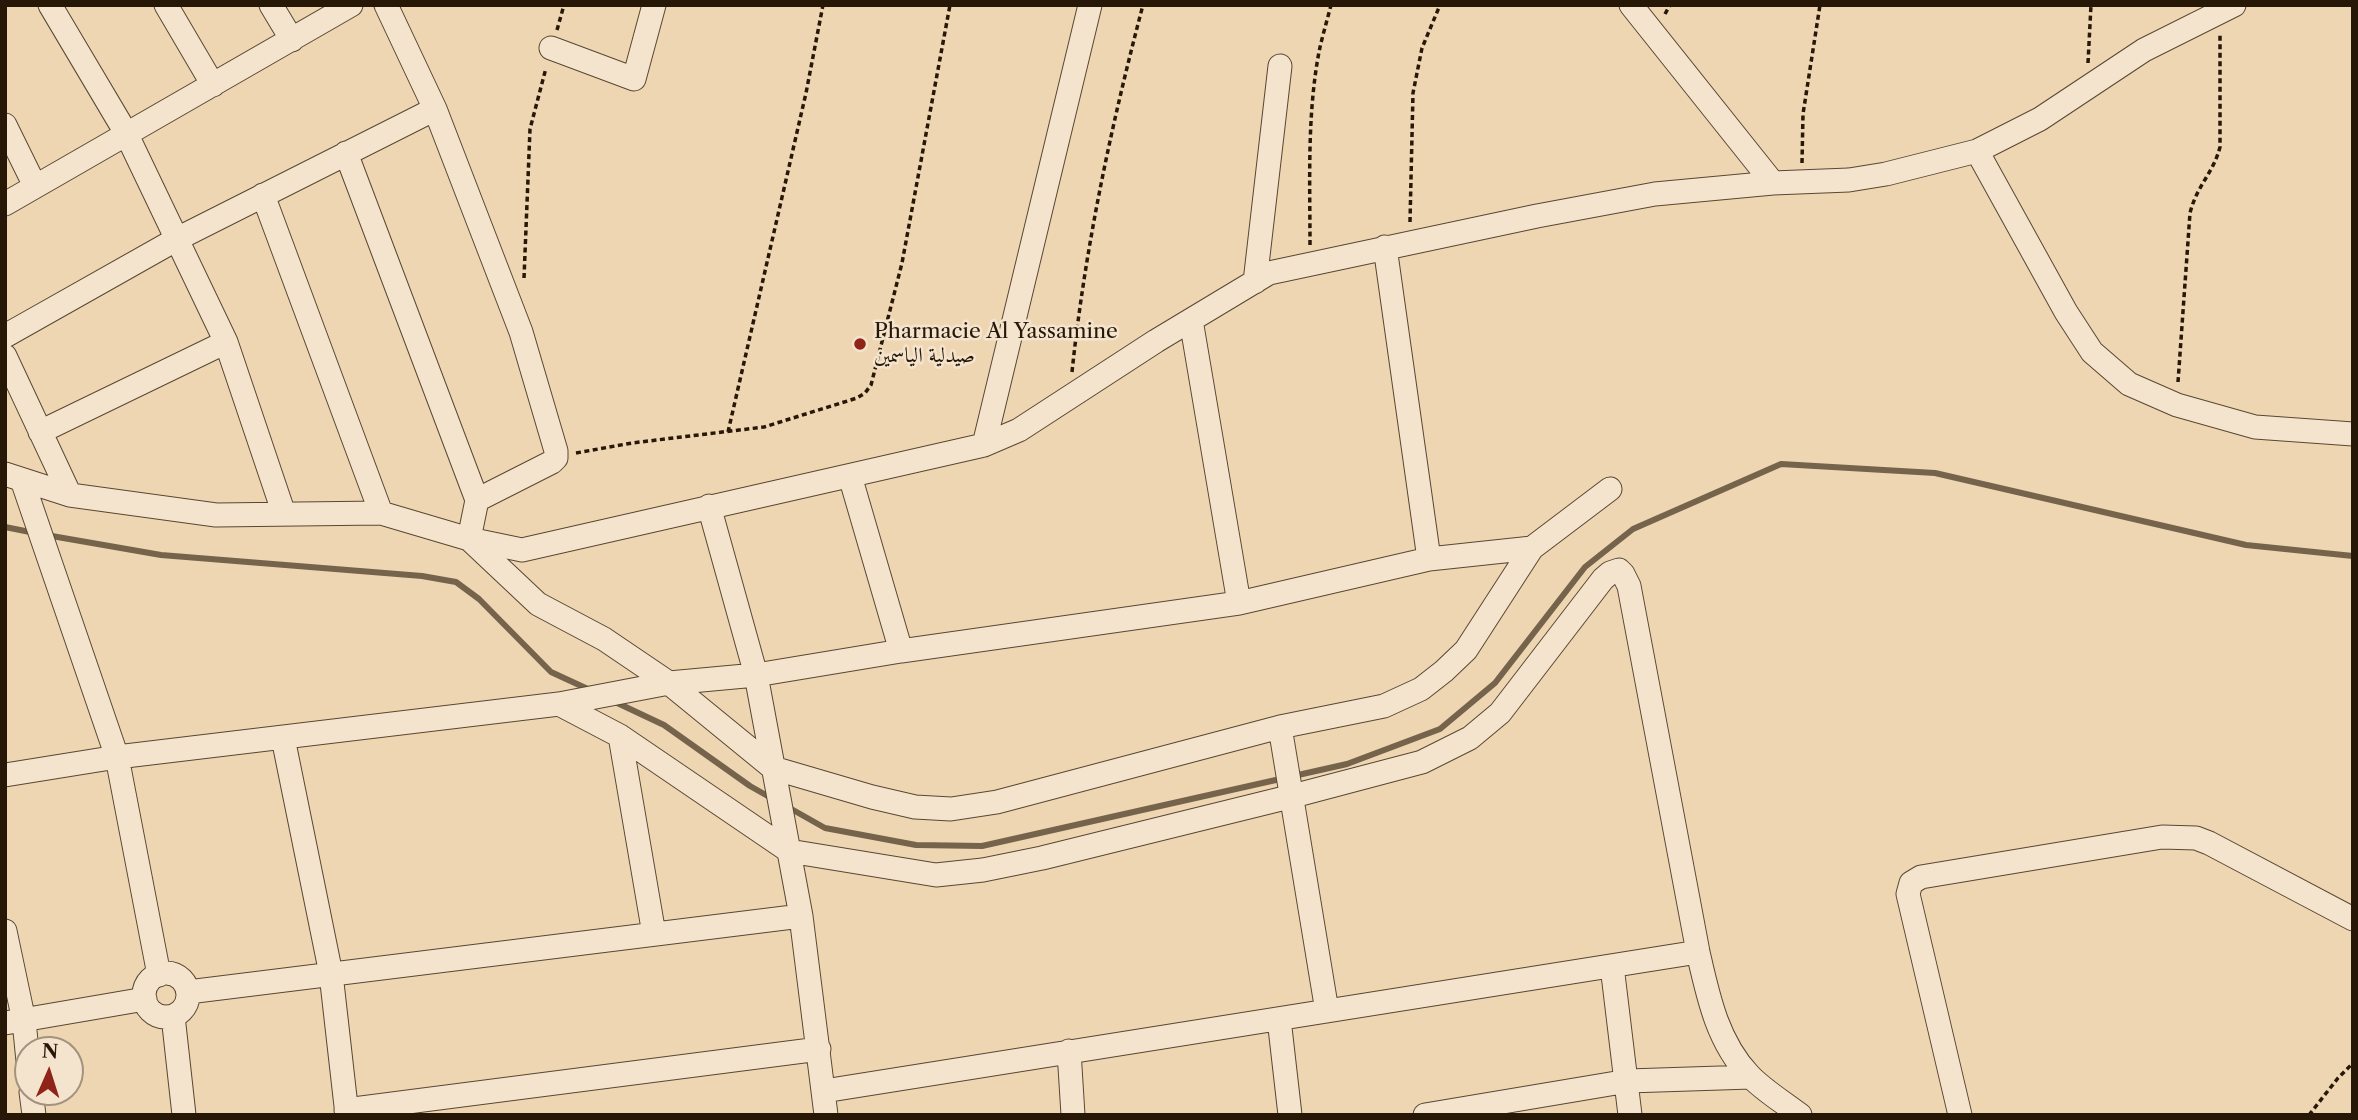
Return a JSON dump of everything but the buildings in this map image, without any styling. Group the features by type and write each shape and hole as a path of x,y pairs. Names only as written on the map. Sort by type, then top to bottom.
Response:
{"street":[{"path":"50,5 126,133 226,342 284,514"},
{"path":"166,5 213,85"},
{"path":"271,5 292,40"},
{"path":"5,204 351,5"},
{"path":"386,5 435,109 521,332 556,451 556,458 552,461 477,500"},
{"path":"551,48 635,79 654,5"},
{"path":"984,445 1090,5"},
{"path":"1631,5 1773,183"},
{"path":"14,477 70,495 216,515 381,513 469,539 522,550 984,445 1019,430 1156,341 1269,274 1385,247 1655,194 1773,183 1849,180 1886,174 1977,150 2040,120 2144,50 2227,8"},
{"path":"1255,282 1280,66"},
{"path":"5,336 177,239 435,109"},
{"path":"5,125 35,186"},
{"path":"1977,150 2066,312 2092,352 2129,384 2177,405 2255,427 2353,434"},
{"path":"346,153 477,500 469,539"},
{"path":"263,195 381,513"},
{"path":"1385,247 1429,559"},
{"path":"1191,320 1239,603"},
{"path":"40,432 226,342"},
{"path":"5,356 70,495"},
{"path":"14,477 34,513 117,757 159,975"},
{"path":"850,477 901,651"},
{"path":"469,539 538,604 604,639 669,683 775,776 915,807 951,808 997,802 1280,727 1384,706 1420,689 1466,650 1532,548 1610,489"},
{"path":"709,506 756,675 801,916 826,1115"},
{"path":"5,775 117,757 559,704 669,683 756,675 901,651 1239,603 1429,559 1532,548"},
{"path":"559,704 620,736 787,843 936,875 983,870 1042,858 1292,792 1422,762 1470,738 1500,713 1603,579 1619,570 1629,586 1698,952 1711,1007 1724,1041 1737,1061 1751,1077 1800,1115"},
{"path":"1280,727 1327,1011"},
{"path":"620,736 654,934"},
{"path":"283,738 331,974 346,1113 448,1106 819,1049"},
{"path":"1960,1115 1908,894 1910,883 1921,877 2162,837 2196,838 2353,919"},
{"path":"188,992 801,916"},
{"path":"5,931 14,1022 145,999"},
{"path":"824,1091 1698,952"},
{"path":"1612,966 1630,1115"},
{"path":"159,975 174,975 186,984 188,992 186,1007 173,1016 159,1016 152,1012 145,999 148,984 159,975"},
{"path":"173,1016 184,1115"},
{"path":"1279,1019 1290,1115"},
{"path":"1069,1051 1073,1115"},
{"path":"1425,1115 1628,1081 1751,1077"}],"path":[{"path":"524,278 530,129 565,5"},
{"path":"728,432 806,93 823,5"},
{"path":"556,458 632,443 764,427 857,398 865,393 871,385 902,263 950,5"},
{"path":"1069,399 1080,297 1096,207 1143,5"},
{"path":"1310,265 1310,156 1314,97 1319,53 1331,5"},
{"path":"1409,243 1413,93 1422,48 1440,5"},
{"path":"1801,182 1803,114 1811,49 1820,5"},
{"path":"2087,89 2091,5"},
{"path":"2177,405 2190,214 2194,197 2200,184 2215,165 2220,147 2227,8"},
{"path":"2309,1115 2353,1063"}],"waterway":[{"path":"786,806 825,828 916,845 982,846 1347,764 1440,729 1495,683 1585,567 1633,529 1781,464 1935,473 2246,545 2353,556"},
{"path":"5,527 35,533"},
{"path":"46,535 161,555 422,576 456,582 479,599 551,672 590,690"},
{"path":"613,701 664,725 750,786 773,799"}],"place":[{"name":"Pharmacie Al Yassamine صيدلية الياسمين","path":"860,344"}]}
